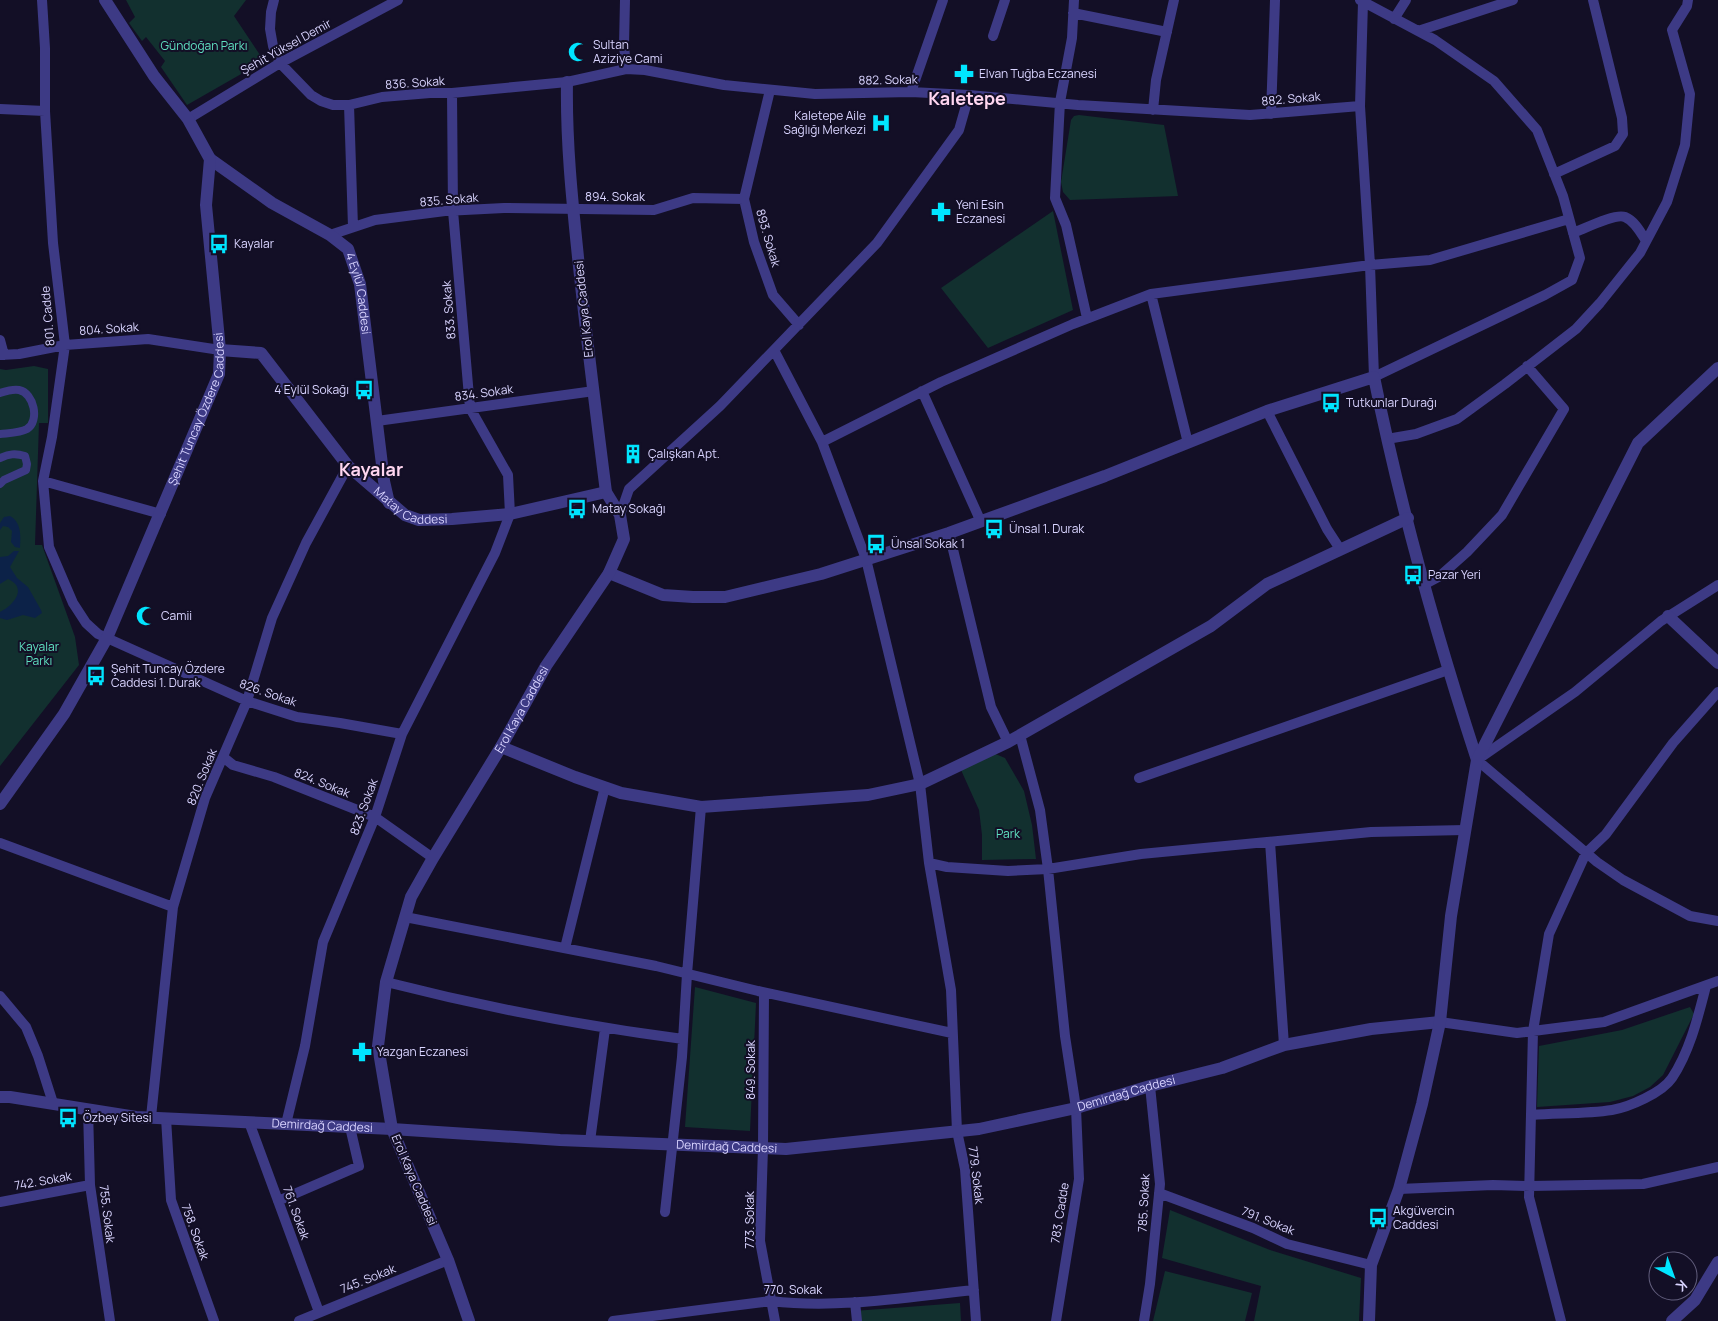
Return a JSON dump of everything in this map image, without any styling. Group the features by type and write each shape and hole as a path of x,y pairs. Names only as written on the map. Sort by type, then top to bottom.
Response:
{"street":[{"name":"801. Cadde","path":"42,0 45,48 45,111 53,243 65,345 52,437 43,481 49,547 77,610 92,629 107,638"},
{"path":"105,0 154,76 188,119 210,159"},
{"path":"274,0 270,29 273,46 280,63"},
{"name":"Şehit Yüksel Demir","path":"188,119 280,63 398,0"},
{"path":"625,0 626,69"},
{"path":"911,92 943,0"},
{"path":"993,36 1005,0"},
{"path":"1074,0 1072,38 1060,102 1055,198 1066,226 1088,318"},
{"path":"1153,110 1156,80 1174,0"},
{"path":"1271,114 1275,0"},
{"path":"1394,18 1406,0"},
{"path":"1418,31 1513,0"},
{"path":"1554,174 1615,146 1623,134 1622,118 1593,0"},
{"path":"1387,439 1416,434 1457,419 1576,329 1600,303 1640,253 1667,202 1685,145 1690,94 1672,30 1687,6 1688,0"},
{"path":"608,573 663,595 693,598 725,597 821,574 981,522 1105,476 1267,411 1374,377 1544,296 1572,280 1580,258 1554,174 1537,130 1494,81 1435,40 1362,1 1360,106 1370,265 1374,377 1387,439 1448,670 1477,760 1586,853 1623,880 1690,916 1718,921"},
{"path":"1073,13 1167,32"},
{"name":"836. Sokak","path":"280,63 311,95 333,105 349,105 382,97 452,93 567,82"},
{"name":"882. Sokak","path":"567,82 626,69 645,70 724,85 815,94 911,92 1060,102 1078,105 1250,115 1360,106"},
{"name":"Erol Kaya Caddesi","path":"469,1321 448,1260 392,1129 378,1046 386,982 411,897 501,747 546,666 608,573 624,539 620,515 606,492 573,210 567,82"},
{"name":"893. Sokak","path":"770,90 744,199 754,242 773,295 799,324"},
{"name":"833. Sokak","path":"452,93 453,211 470,408 508,475 510,514"},
{"path":"620,515 629,489 720,406 877,243 959,130 969,95"},
{"path":"349,105 353,227"},
{"path":"0,109 45,111"},
{"name":"4 Eylül Caddesi","path":"210,159 272,203 330,235 348,249 360,284 384,481 389,503"},
{"name":"Şehit Tuncay Özdere Caddesi","path":"0,804 64,714 107,638 219,374 220,350 206,205 210,159"},
{"name":"894. Sokak","path":"573,210 654,210 693,198 744,199"},
{"name":"835. Sokak","path":"330,235 376,220 453,211 504,208 573,210"},
{"path":"1573,234 1618,216 1626,217 1638,227 1646,241"},
{"path":"822,442 922,391 1088,318 1151,294 1370,265 1430,260 1569,219"},
{"path":"1151,294 1188,443"},
{"name":"804. Sokak","path":"2,355 19,354 65,345 148,339 220,350"},
{"path":"0,340 2,355"},
{"name":"Matay Caddesi","path":"220,350 260,353 348,466 405,516 419,520 510,514 606,492"},
{"name":"779. Sokak","path":"774,350 822,442 866,559 920,784 929,863 950,990 956,1131 965,1169 976,1321"},
{"path":"1425,584 1440,576 1467,552 1502,515 1564,409 1528,366"},
{"path":"1369,1321 1371,1265 1398,1189 1422,1104 1440,1022 1451,916 1477,760 1638,443 1718,368"},
{"path":"0,393 7,390 21,390 34,406 32,424 26,430 0,434"},
{"name":"834. Sokak","path":"377,421 594,391"},
{"path":"922,391 981,522"},
{"path":"1267,411 1327,529 1340,549"},
{"path":"0,458 9,454 18,454 25,456 27,464 26,470 4,480 0,484"},
{"name":"820. Sokak","path":"151,1117 173,907 205,798 247,701 272,618 306,543 348,466"},
{"path":"43,481 161,514"},
{"name":"823. Sokak","path":"286,1124 305,1046 323,942 375,817 402,734 495,554 510,514"},
{"path":"501,747 575,777 622,792 701,807 868,795 920,784 1008,742 1211,626 1266,584 1408,518"},
{"path":"949,533 991,707 1008,742"},
{"path":"1477,760 1575,692 1668,616 1718,585"},
{"path":"1668,616 1718,663"},
{"name":"826. Sokak","path":"107,638 247,701 297,717 340,722 402,734"},
{"path":"1139,778 1448,670"},
{"path":"1561,1321 1529,1197 1533,1031 1549,934 1586,853 1606,834 1673,743 1718,692"},
{"name":"783. Cadde","path":"1020,735 1040,810 1065,1036 1076,1108 1079,1178 1056,1321"},
{"name":"824. Sokak","path":"223,757 233,765 274,777 375,817 433,858"},
{"path":"565,948 606,787"},
{"path":"665,1212 674,1145 701,807"},
{"path":"929,863 947,867 1008,871 1048,869 1141,854 1371,832 1465,830"},
{"path":"1270,842 1284,1045"},
{"path":"0,843 173,907"},
{"path":"405,917 565,948 952,1033"},
{"path":"1440,1022 1517,1033 1604,1022 1718,981"},
{"path":"386,982 532,1016 605,1029 683,1039"},
{"path":"1532,1114 1613,1110 1657,1092 1671,1080 1680,1061 1696,1025 1706,986"},
{"name":"849. Sokak","path":"764,993 764,1148"},
{"path":"0,996 26,1027 38,1056 53,1103"},
{"name":"Demirdağ Caddesi","path":"0,1097 10,1096 136,1117 392,1129 590,1141 786,1149 979,1129 1076,1108 1150,1086 1222,1068 1284,1045 1371,1029 1440,1022"},
{"path":"590,1141 605,1029"},
{"name":"785. Sokak","path":"1144,1321 1150,1284 1160,1184 1150,1086"},
{"name":"755. Sokak","path":"88,1109 90,1185 110,1321"},
{"name":"758. Sokak","path":"166,1118 171,1200 214,1321"},
{"name":"761. Sokak","path":"248,1122 319,1312"},
{"path":"278,1201 359,1166 350,1127"},
{"name":"773. Sokak","path":"764,1148 760,1241 775,1321"},
{"path":"1398,1189 1493,1184 1530,1186 1643,1184 1718,1167"},
{"name":"742. Sokak","path":"0,1202 90,1185"},
{"name":"791. Sokak","path":"1159,1193 1253,1228 1287,1244 1371,1265"},
{"name":"745. Sokak","path":"299,1321 448,1260"},
{"path":"1672,1321 1695,1300 1718,1262"},
{"name":"770. Sokak","path":"613,1321 771,1301 795,1304 855,1302 974,1290"},
{"path":"855,1302 857,1321"}],"green space":[{"name":"Gündoğan Parkı","path":"126,0 246,0 234,16 264,61 187,105 161,67 165,61 146,37 142,41 129,23 135,17"},
{"path":"1074,116 1164,125 1178,196 1070,200 1063,192 1061,182 1071,120"},
{"path":"1053,211 1073,310 988,348 941,288"},
{"name":"Kayalar Parkı","path":"34,366 48,369 48,423 39,423 35,545 42,545 75,637 79,665 0,766 0,369 6,370"},
{"name":"Park","path":"993,753 1005,758 1024,791 1032,825 1036,859 982,860 979,810 961,770"},
{"path":"695,987 756,1003 750,1131 685,1127"},
{"path":"1690,1007 1694,1014 1663,1075 1650,1087 1633,1096 1610,1102 1537,1107 1539,1046 1622,1030"},
{"path":"1170,1210 1270,1250 1361,1278 1359,1321 1254,1321 1261,1286 1162,1258"},
{"path":"1165,1271 1252,1293 1245,1321 1153,1321"},
{"path":"960,1303 961,1321 855,1321 854,1311"}],"water":[{"path":"10,516 18,525 20,548 15,547 11,542 12,531 8,527 3,526 0,530 0,523 4,517"},
{"path":"14,551 19,551 10,567 17,578 28,587 41,610 42,613 35,618 23,615 7,620 0,618 0,612 14,601 18,592 14,583 8,579 0,584 0,557 8,556"}],"place":[{"name":"Sultan Aziziye Cami","path":"578,52"},
{"name":"Elvan Tuğba Eczanesi","path":"964,74"},
{"name":"Kaletepe Aile Sağlığı Merkezi","path":"881,123"},
{"name":"Yeni Esin Eczanesi","path":"941,212"},
{"name":"Kayalar","path":"219,244"},
{"name":"4 Eylül Sokağı","path":"364,390"},
{"name":"Tutkunlar Durağı","path":"1331,403"},
{"name":"Çalışkan Apt.","path":"633,454"},
{"name":"Matay Sokağı","path":"577,509"},
{"name":"Ünsal 1. Durak","path":"994,529"},
{"name":"Ünsal Sokak 1","path":"876,544"},
{"name":"Pazar Yeri","path":"1413,575"},
{"name":"Camii","path":"146,616"},
{"name":"Şehit Tuncay Özdere Caddesi 1. Durak","path":"96,676"},
{"name":"Yazgan Eczanesi","path":"362,1052"},
{"name":"Özbey Sitesi","path":"68,1118"},
{"name":"Akgüvercin Caddesi","path":"1378,1218"}],"district":[{"name":"Kaletepe","path":"967,99"},
{"name":"Kayalar","path":"371,470"}]}
